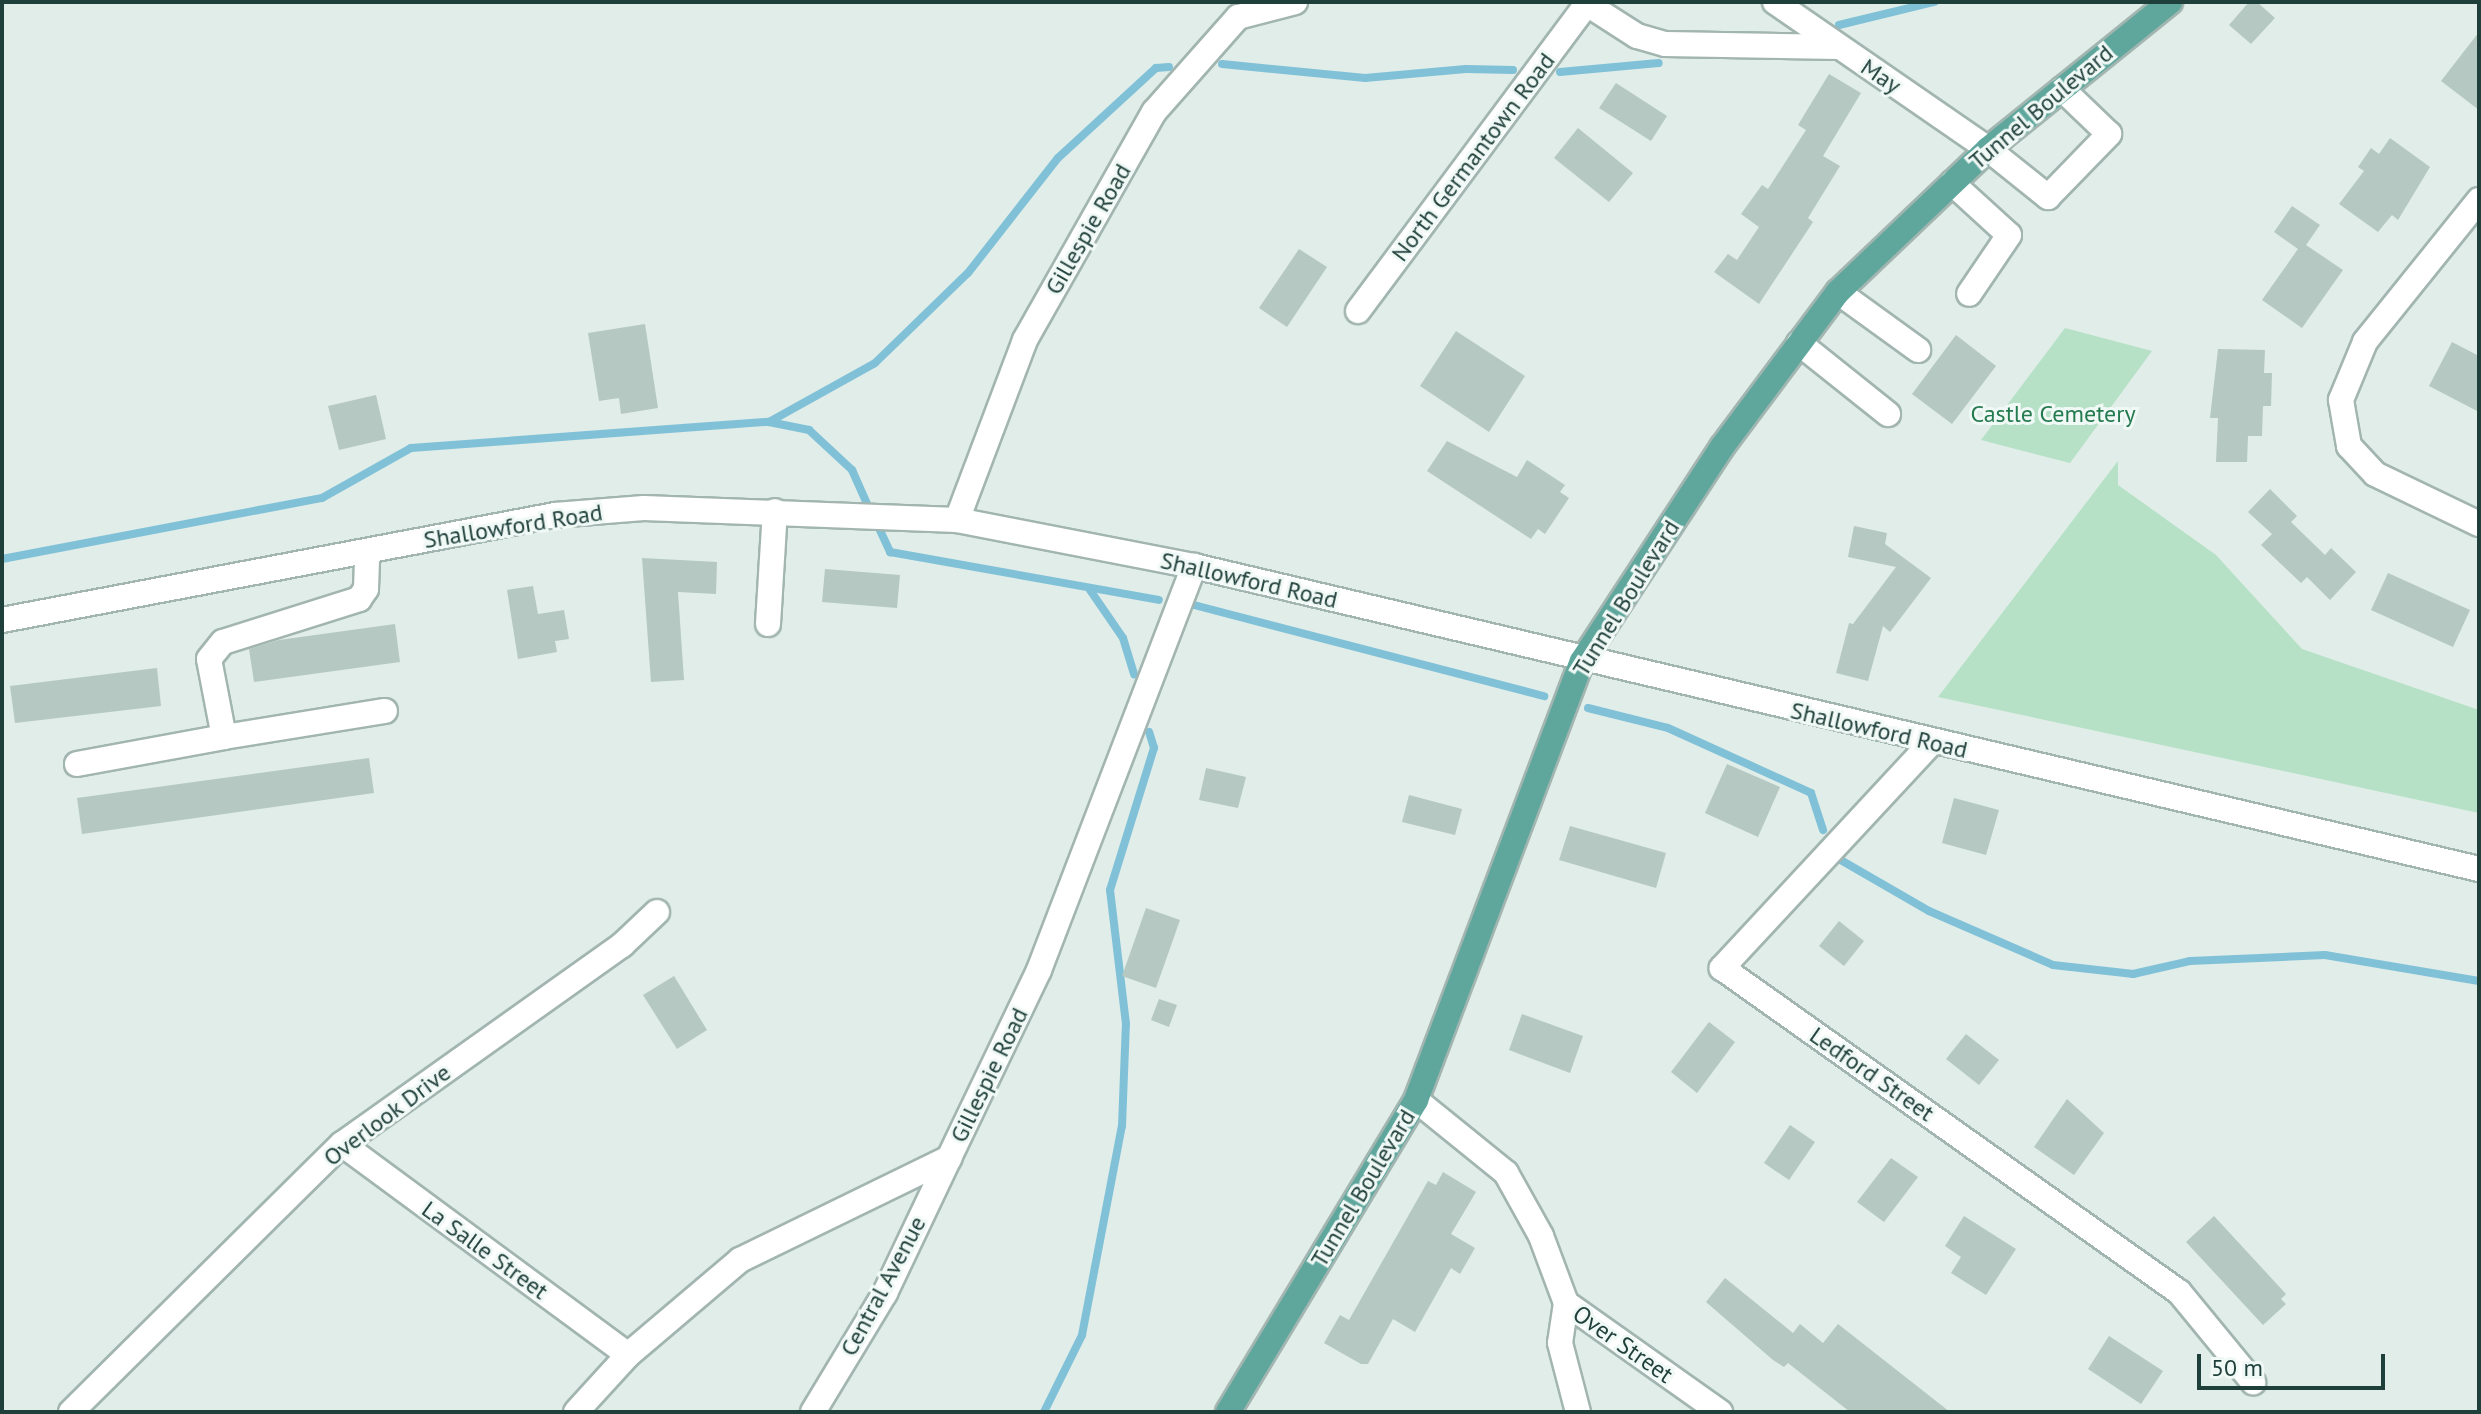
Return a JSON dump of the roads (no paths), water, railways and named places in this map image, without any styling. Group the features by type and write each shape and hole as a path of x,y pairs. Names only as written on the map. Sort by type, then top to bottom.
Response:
{"main road":[{"name":"Tunnel Boulevard","path":"1228,1412 1416,1100 1582,661 1722,447 1838,292 1988,149 2170,2"}],"street":[{"name":"Gillespie Road","path":"957,520 1025,340 1154,112 1238,17 1295,2"},
{"name":"May","path":"1775,2 1988,149 2048,197 2109,134 2062,89"},
{"path":"1587,3 1637,36 1665,44 1839,47"},
{"name":"North Germantown Road","path":"1358,311 1587,3"},
{"path":"1952,183 2009,235 1969,294"},
{"path":"2479,200 2365,342 2341,400 2349,446 2375,474 2479,524"},
{"path":"1838,292 1918,350"},
{"path":"1799,343 1888,414"},
{"name":"Shallowford Road","path":"2,620 555,515 644,508 957,520 1194,566 1582,661 2479,869"},
{"path":"768,624 775,511"},
{"path":"224,737 209,659 223,642 359,599 366,589 367,551"},
{"name":"Gillespie Road","path":"576,1412 628,1355 740,1260 772,1240 864,1203 949,1158 1039,970 1194,566"},
{"path":"77,764 385,711"},
{"name":"Ledford Street","path":"1932,742 1722,968 2179,1292 2253,1382"},
{"name":"Overlook Drive","path":"71,1412 342,1144 622,945 657,912"},
{"path":"1416,1100 1506,1173 1541,1236 1566,1303 1560,1343 1578,1412"},
{"name":"La Salle Street","path":"342,1144 628,1355"},
{"name":"Central Avenue","path":"813,1412 885,1293 949,1158"},
{"name":"Over Street","path":"1566,1303 1720,1412"}],"waterway":[{"path":"1839,25 1934,2"},
{"path":"1560,72 1659,63"},
{"path":"1222,64 1365,78 1466,69 1513,70"},
{"path":"769,422 875,363 968,273 1058,158 1156,68 1169,67"},
{"path":"2,559 322,498 411,448 769,422 809,430 852,470 867,503"},
{"path":"878,526 890,552 1159,600"},
{"path":"1090,590 1123,638 1134,674"},
{"path":"1194,605 1544,696"},
{"path":"1588,708 1668,728 1811,793 1823,830"},
{"path":"1044,1412 1082,1335 1122,1126 1126,1024 1110,890 1154,748 1149,732"},
{"path":"1832,855 1929,911 2053,965 2133,974 2190,961 2325,955 2479,981"}],"park label":[{"name":"Castle Cemetery","path":"2053,414"}]}
